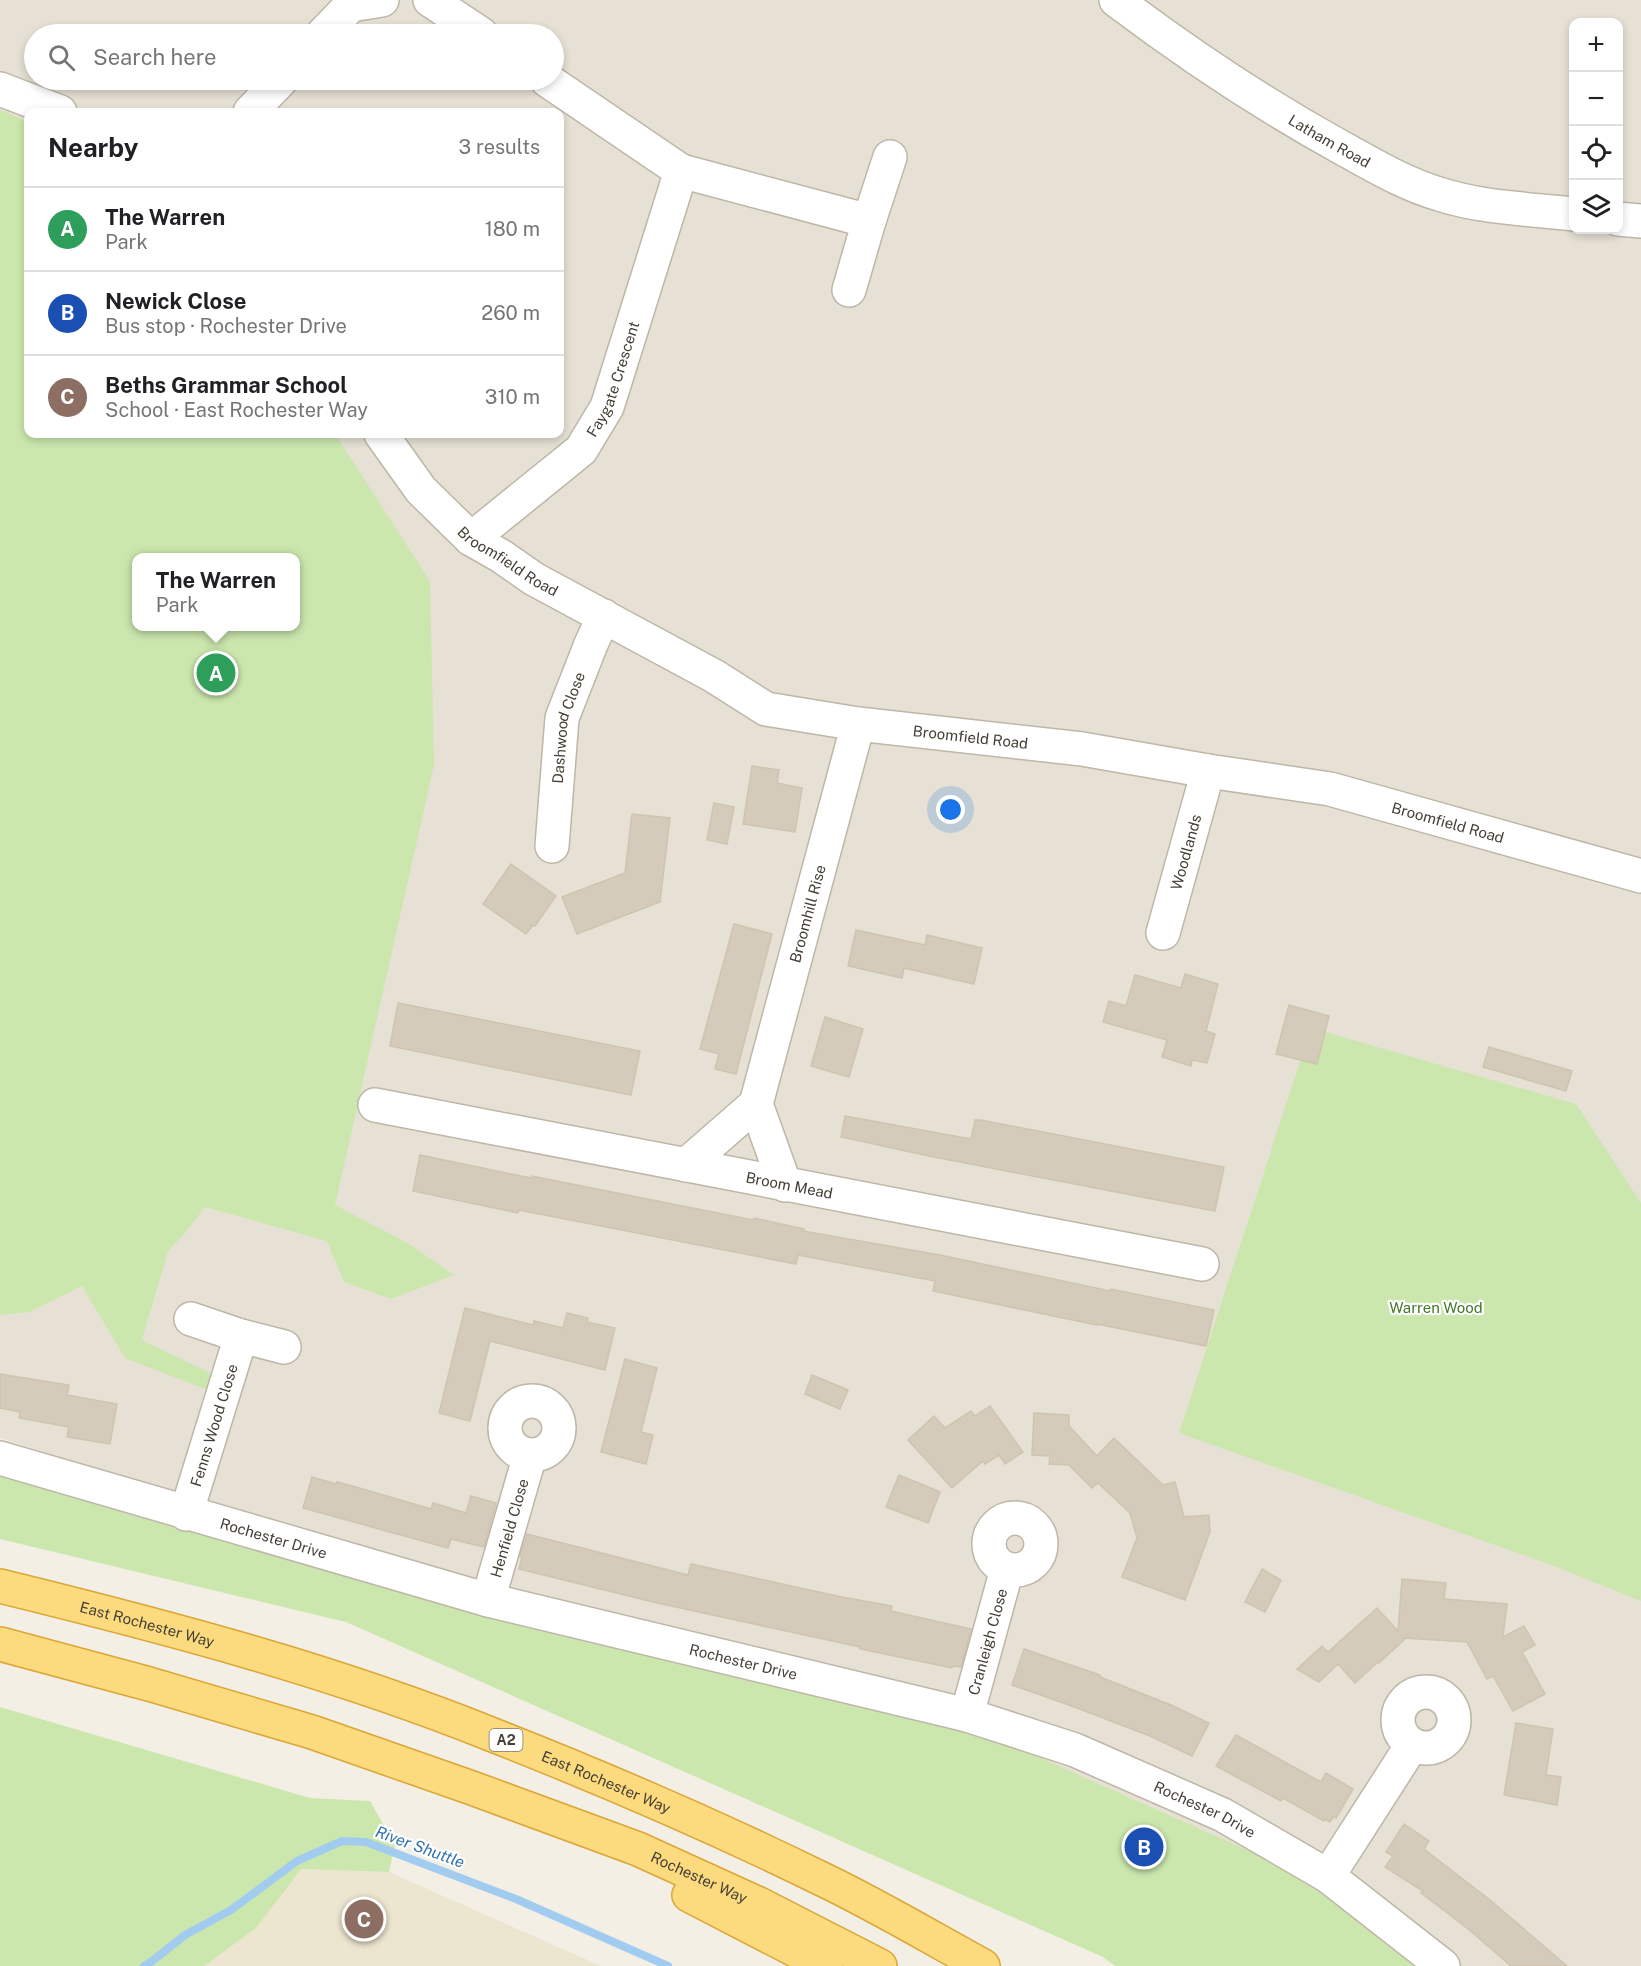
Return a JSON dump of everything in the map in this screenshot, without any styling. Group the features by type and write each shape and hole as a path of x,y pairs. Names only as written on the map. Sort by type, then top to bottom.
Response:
{"highway":[{"name":"East Rochester Way","path":"0,1586 234,1647 363,1688 491,1734 661,1804 826,1881 983,1966"},
{"path":"0,1644 149,1684 312,1732 472,1788 512,1804 826,1966"},
{"name":"Rochester Way","path":"512,1804 638,1849 759,1904 880,1966"}],"street":[{"path":"333,24 351,5 382,0"},
{"path":"430,0 466,24"},
{"name":"Latham Road","path":"1116,0 1182,49 1294,122 1393,176 1439,194 1484,205 1569,214"},
{"path":"0,89 50,108"},
{"path":"254,108 271,90"},
{"path":"562,90 681,171 869,221"},
{"path":"849,290 890,157"},
{"name":"Faygate Crescent","path":"471,539 581,450 607,407 681,171"},
{"path":"1623,219 1641,221"},
{"name":"Broomfield Road","path":"384,438 421,490 471,539 534,579 714,676 766,709 858,724 1082,749 1330,789 1641,876"},
{"name":"Dashwood Close","path":"552,846 562,718 604,616"},
{"name":"Broomhill Rise","path":"756,1104 858,724"},
{"name":"Woodlands","path":"1162,933 1208,771"},
{"path":"686,1165 756,1104 785,1185"},
{"name":"Broom Mead","path":"375,1105 1202,1264"},
{"path":"191,1319 241,1336 284,1347"},
{"name":"Fenns Wood Close","path":"186,1514 241,1336"},
{"name":"Henfield Close","path":"488,1600 530,1455"},
{"name":"Rochester Drive","path":"0,1458 186,1514 488,1600 967,1715 1075,1750 1223,1815 1328,1876 1443,1966"},
{"name":"Cranleigh Close","path":"967,1715 1007,1569"},
{"path":"1328,1876 1412,1745"}],"shaded area":[{"path":"0,0 1641,0 1641,1966 1419,1966 479,1587 0,1438"},
{"path":"301,1869 389,1872 601,1966 169,1966"}],"green space":[{"path":"0,110 24,120 24,438 338,438 430,581 434,765 335,1205 409,1244 454,1275 391,1299 344,1282 327,1241 205,1207 168,1251 142,1340 210,1373 210,1391 125,1358 82,1286 29,1312 0,1315"},
{"name":"Warren Wood","path":"1311,1028 1576,1104 1641,1203 1641,1601 1554,1566 1179,1433"},
{"path":"0,1469 962,1723 1328,1886 1419,1966 1115,1966 1103,1957 346,1622 0,1539"},
{"path":"0,1707 310,1798 370,1801 395,1845 389,1872 301,1869 256,1928 204,1966 0,1966"}],"building":[{"path":"752,766 779,770 777,783 802,788 795,832 743,824"},
{"path":"714,803 734,807 727,844 707,840"},
{"path":"632,814 670,818 660,902 577,934 562,897 625,873"},
{"path":"511,864 556,896 535,926 533,925 526,934 483,904"},
{"path":"734,924 772,934 736,1074 715,1069 719,1054 700,1049"},
{"path":"856,930 925,945 927,935 982,948 974,984 904,968 902,978 848,966"},
{"path":"1185,974 1218,984 1206,1031 1215,1034 1207,1063 1192,1060 1191,1066 1162,1057 1167,1040 1103,1022 1109,1001 1126,1006 1135,975 1181,988"},
{"path":"398,1003 640,1051 631,1095 390,1046"},
{"path":"1289,1005 1329,1016 1317,1064 1276,1054"},
{"path":"825,1017 863,1029 849,1077 811,1066"},
{"path":"1489,1047 1572,1071 1566,1091 1483,1067"},
{"path":"845,1116 971,1139 975,1120 981,1120 1224,1167 1215,1211 841,1137"},
{"path":"420,1155 753,1220 754,1218 804,1229 803,1231 940,1255 1110,1291 1111,1289 1214,1310 1206,1346 933,1291 935,1281 798,1255 796,1264 519,1210 518,1213 413,1191"},
{"path":"465,1308 533,1325 534,1321 563,1328 567,1313 588,1318 587,1322 615,1328 605,1370 490,1341 470,1421 439,1413"},
{"path":"625,1359 657,1368 641,1432 653,1435 646,1464 601,1452"},
{"path":"0,1374 69,1385 67,1395 117,1404 110,1444 67,1437 69,1427 19,1418 20,1412 0,1408"},
{"path":"812,1375 848,1390 840,1409 805,1394"},
{"path":"990,1406 1023,1452 1005,1464 999,1455 985,1464 983,1461 952,1488 908,1440 934,1416 945,1428 971,1411 975,1416"},
{"path":"1034,1413 1069,1415 1069,1426 1097,1456 1114,1438 1163,1485 1175,1482 1184,1517 1209,1515 1210,1532 1185,1600 1122,1577 1137,1538 1130,1513 1098,1483 1092,1488 1069,1465 1049,1464 1050,1456 1032,1455"},
{"path":"899,1475 940,1492 928,1523 886,1507"},
{"path":"312,1477 431,1509 433,1503 466,1513 471,1496 496,1503 484,1547 451,1539 448,1548 303,1508"},
{"path":"527,1534 688,1575 691,1564 892,1606 891,1611 971,1629 961,1667 953,1666 952,1668 860,1649 860,1647 653,1602 519,1569 522,1557 520,1556"},
{"path":"1262,1569 1281,1580 1265,1612 1245,1602"},
{"path":"1402,1579 1446,1583 1444,1599 1507,1604 1503,1637 1524,1626 1535,1645 1522,1652 1545,1694 1513,1711 1493,1676 1487,1679 1467,1642 1404,1638 1355,1683 1338,1664 1319,1682 1297,1669 1322,1646 1328,1652 1377,1608 1398,1631"},
{"path":"1024,1649 1100,1675 1100,1677 1171,1705 1209,1723 1192,1756 1150,1736 1012,1685"},
{"path":"1516,1723 1553,1729 1546,1775 1561,1777 1557,1805 1504,1795"},
{"path":"1236,1735 1321,1782 1326,1773 1353,1789 1336,1818 1334,1816 1330,1822 1325,1819 1324,1821 1283,1798 1281,1801 1216,1766"},
{"path":"1404,1824 1429,1841 1424,1849 1490,1900 1567,1966 1511,1966 1421,1893 1423,1891 1385,1867 1393,1856 1386,1852"}],"waterway":[{"name":"River Shuttle","path":"144,1966 185,1935 231,1910 297,1861 342,1841 366,1842 516,1899 668,1966"}],"place":[{"name":"The Warren","path":"216,673"},
{"name":"Newick Close","path":"1144,1847"},
{"name":"Beths Grammar School","path":"364,1919"}]}
